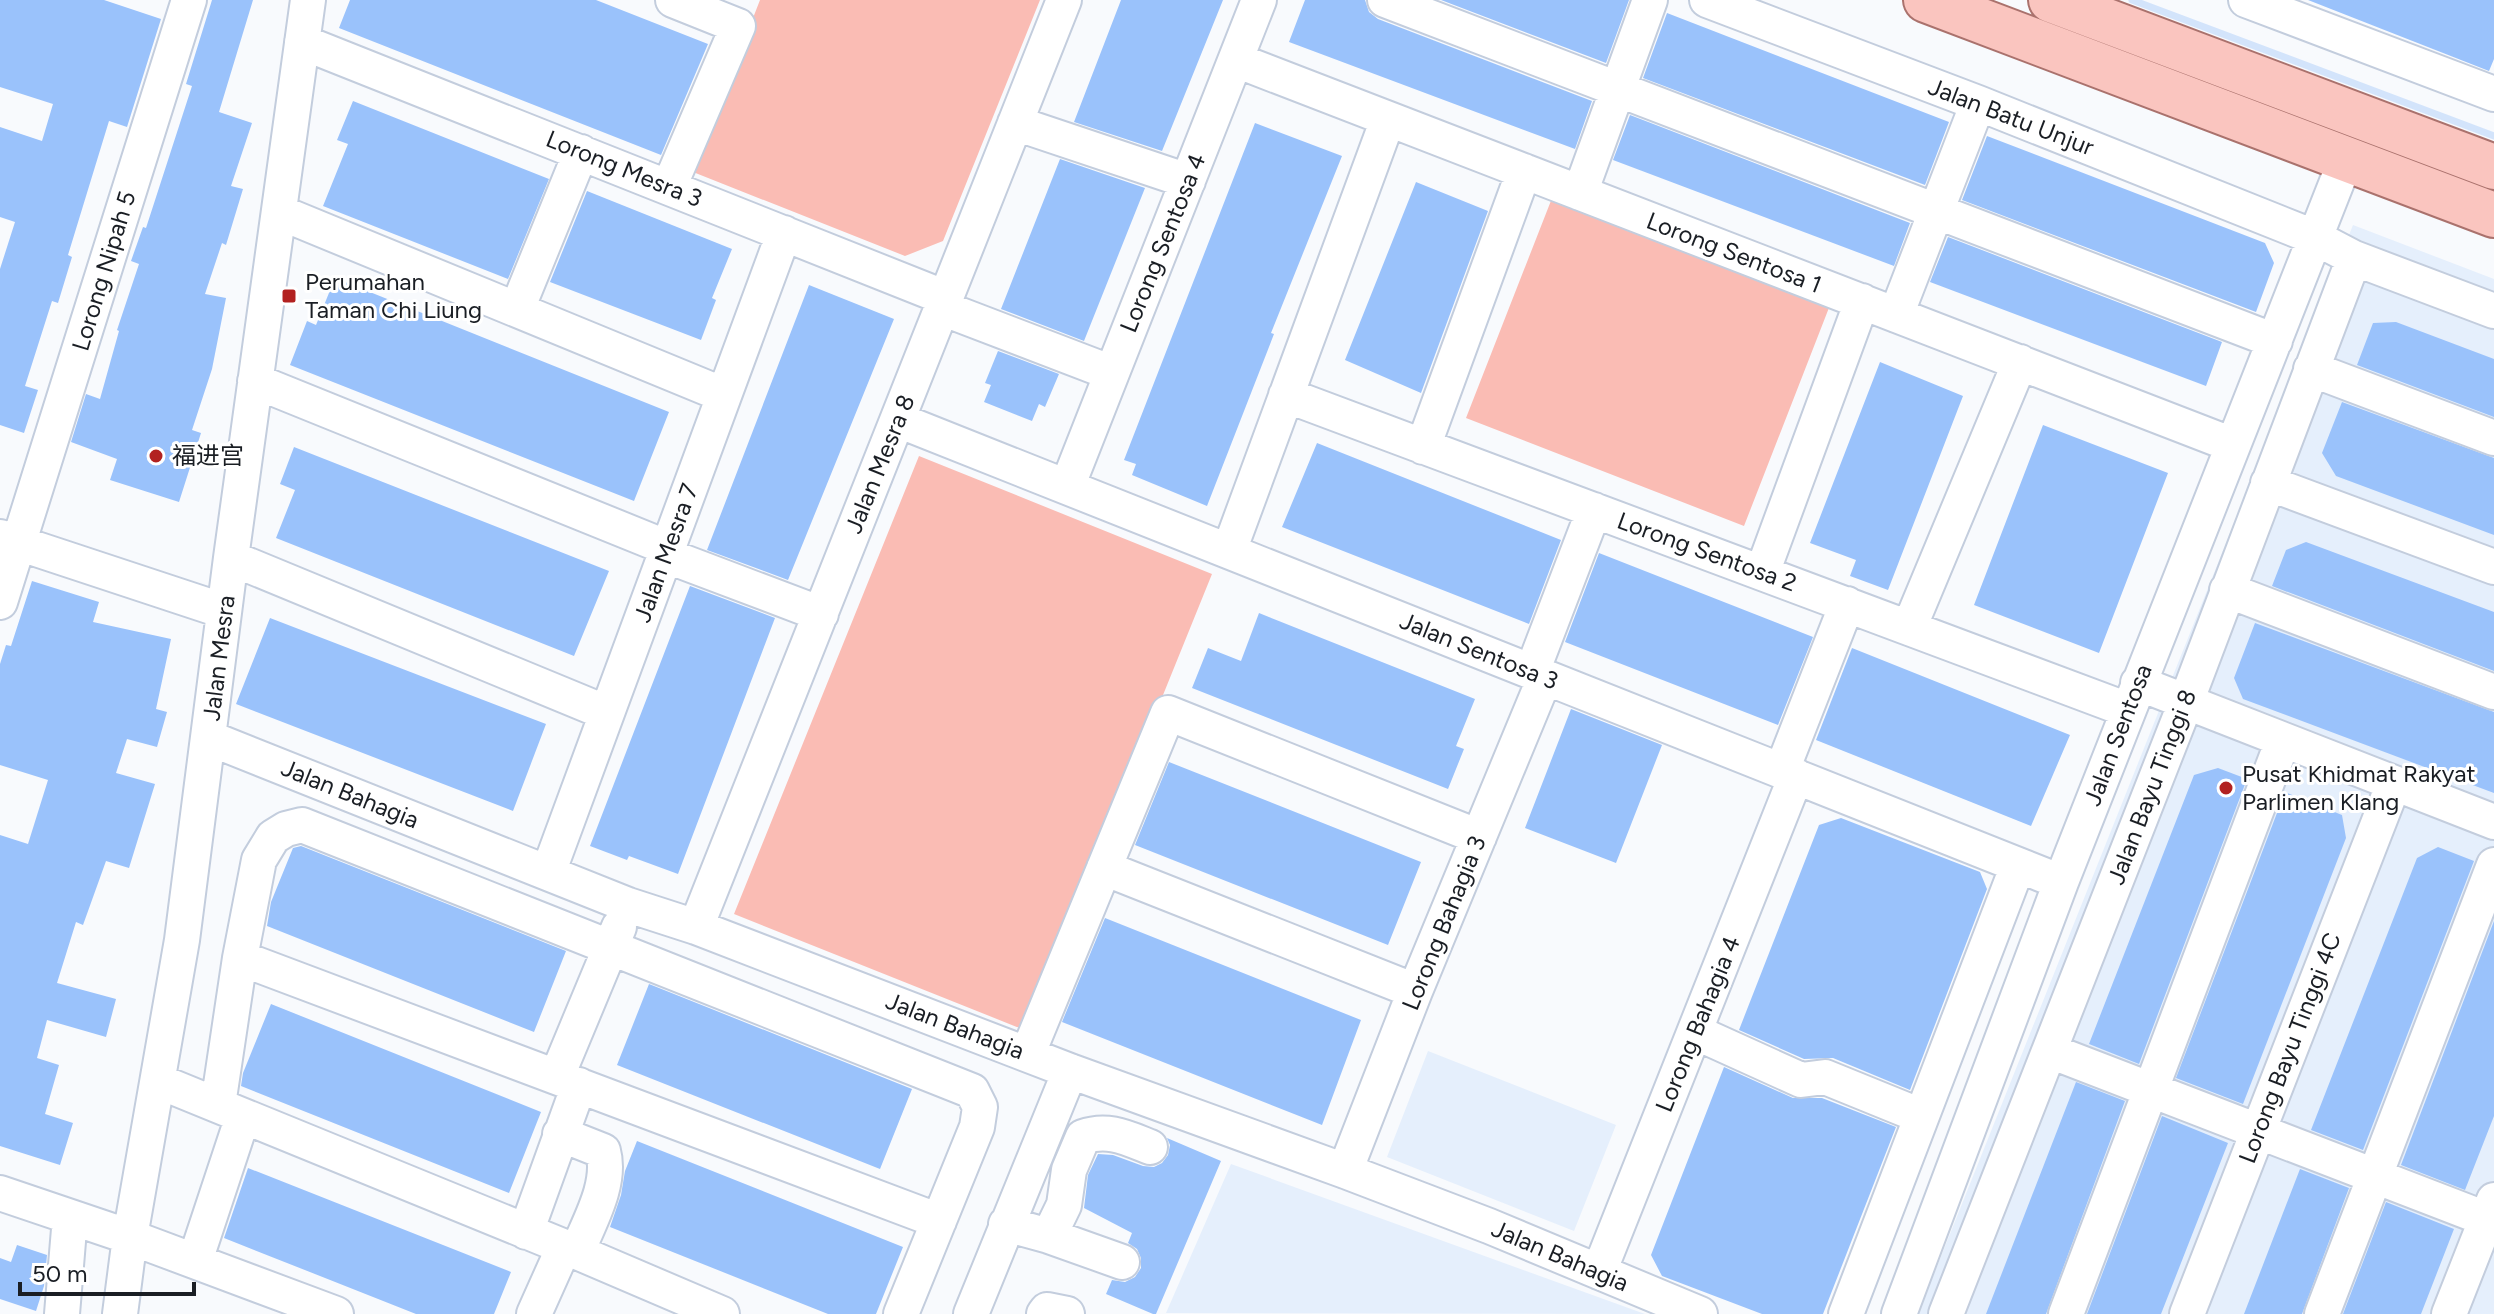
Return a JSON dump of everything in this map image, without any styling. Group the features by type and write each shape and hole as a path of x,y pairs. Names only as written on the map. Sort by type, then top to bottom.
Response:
{"main road":[{"path":"1926,0 2494,215"},
{"path":"2051,0 2494,167"}],"street":[{"name":"Lorong Nipah 5","path":"0,602 10,540 189,0"},
{"name":"Jalan Mesra","path":"120,1314 130,1237 182,940 308,0"},
{"path":"669,187 738,26 673,0"},
{"name":"Jalan Mesra 8","path":"696,927 1064,0"},
{"name":"Lorong Sentosa 4","path":"1067,487 1259,0"},
{"path":"1385,0 2275,341"},
{"path":"1580,193 1650,0"},
{"name":"Jalan Batu Unjur","path":"1707,0 1978,103 2314,237 2354,258 2494,311"},
{"path":"2246,0 2491,82"},
{"name":"Lorong Mesra 3","path":"302,42 784,233 1112,373"},
{"name":"Lorong Sentosa 1","path":"1236,60 2233,445"},
{"path":"1896,315 1978,103"},
{"path":"1229,551 1388,119"},
{"path":"1015,123 1188,181"},
{"path":"517,309 581,152"},
{"name":"Jalan Sentosa","path":"1899,1314 2061,882 2346,159"},
{"path":"1423,447 1524,171"},
{"path":"279,212 724,395"},
{"name":"Jalan Mesra 7","path":"548,873 784,233"},
{"name":"Jalan Bayu Tinggi 8","path":"1946,1314 2186,702 2354,258"},
{"path":"1762,573 1862,301"},
{"path":"1909,628 2020,362"},
{"path":"2311,369 2494,438"},
{"path":"255,381 821,614"},
{"name":"Lorong Sentosa 2","path":"1286,395 1909,628 2133,696 2186,702 2394,783 2491,812"},
{"name":"Jalan Sentosa 3","path":"898,420 2061,882"},
{"path":"2268,483 2494,567"},
{"name":"Lorong Bahagia 3","path":"1345,1171 1479,837 1539,674 1594,510"},
{"path":"10,540 224,611"},
{"path":"231,558 607,713"},
{"path":"2227,590 2494,692"},
{"name":"Lorong Bahagia 4","path":"1599,1272 1695,1032 1847,604"},
{"path":"1028,1053 1168,713 1479,837"},
{"name":"Jalan Bahagia","path":"209,738 628,905 696,927 1070,1071 1489,1226 1700,1314"},
{"path":"2066,1314 2283,740"},
{"name":"Lorong Bayu Tinggi 4C","path":"2187,1314 2394,783"},
{"path":"195,1261 231,1110 240,958 259,860 273,837 286,829 302,825 972,1091 980,1107 977,1127 901,1314"},
{"path":"1846,1314 2018,865"},
{"path":"2322,1314 2494,865"},
{"path":"1104,868 1415,991"},
{"path":"526,1232 560,1134 568,1080 610,947 628,905"},
{"path":"240,958 939,1221"},
{"path":"1695,1032 1801,1080 1825,1077 1921,1116"},
{"path":"2050,1051 2375,1177 2491,1214 2449,1314"},
{"path":"971,1314 1070,1071"},
{"path":"158,1081 722,1314"},
{"path":"1049,1236 1064,1205 1069,1170 1083,1137 1093,1133 1115,1133 1150,1147"},
{"path":"534,1314 604,1182 607,1165 603,1151 560,1134"},
{"path":"0,1193 130,1237 336,1314"},
{"path":"62,1314 70,1217"},
{"path":"1006,1224 1122,1262"},
{"path":"1044,1314 1047,1310 1067,1314"}],"shaded area":[{"path":"760,0 1040,0 943,241 905,256 693,172"},
{"path":"1554,193 1832,300 1744,526 1466,418"},
{"path":"2353,225 2494,279 2494,1314 1918,1314"},
{"path":"919,456 1212,574 1027,1031 734,914"},
{"path":"1428,1051 1616,1125 1574,1231 1387,1157"},
{"path":"1231,1164 1645,1314 1166,1313"}],"building":[{"path":"0,0 104,0 161,19 127,127 109,121 68,255 72,257 58,303 52,301 25,386 38,390 24,433 0,425 0,269 15,222 0,217 0,127 42,141 53,104 0,87"},
{"path":"212,0 253,0 219,112 252,123 231,186 243,189 226,245 222,243 205,294 226,298 212,369 192,430 201,433 179,502 110,480 117,459 71,442 86,394 100,399 117,330 139,264 131,261 143,227 146,228 192,86 186,84"},
{"path":"350,0 596,0 708,44 661,155 339,28"},
{"path":"1121,0 1223,0 1162,151 1074,122"},
{"path":"1305,0 1365,0 1369,12 1378,19 1592,101 1575,149 1289,42"},
{"path":"1441,0 1629,0 1606,63"},
{"path":"2308,0 2494,0 2494,59 2489,71"},
{"path":"1667,13 1949,122 1925,185 1643,78"},
{"path":"353,101 549,179 508,279 323,206 348,144 337,140"},
{"path":"1630,115 1910,223 1894,266 1613,160"},
{"path":"1255,123 1342,156 1271,333 1274,334 1207,506 1132,475 1136,464 1124,460"},
{"path":"1987,136 2265,243 2274,263 2256,312 1962,200"},
{"path":"1060,159 1145,188 1084,341 1001,309"},
{"path":"1416,182 1488,211 1421,393 1345,360"},
{"path":"587,191 732,249 712,298 716,300 701,340 550,282"},
{"path":"1948,237 2222,342 2206,386 1930,282"},
{"path":"335,278 669,412 634,501 290,365 307,321 316,325"},
{"path":"809,285 894,319 788,580 707,550"},
{"path":"2396,322 2494,359 2494,417 2357,365 2373,323"},
{"path":"998,351 1059,374 1045,407 1039,404 1032,421 984,402 991,385 985,383"},
{"path":"1880,362 1963,396 1888,590 1850,576 1856,560 1810,543"},
{"path":"2342,402 2494,458 2494,535 2336,476 2322,453"},
{"path":"2043,425 2168,473 2099,653 1974,605"},
{"path":"1317,443 1561,540 1529,624 1282,527"},
{"path":"294,447 609,571 574,656 276,538 295,490 280,484"},
{"path":"2306,542 2494,612 2494,671 2272,586 2286,550"},
{"path":"1599,553 1813,637 1778,725 1565,642"},
{"path":"32,581 99,602 93,622 171,639 156,709 167,712 157,747 127,739 116,773 155,784 129,868 106,861 83,925 76,922 57,983 116,999 106,1037 47,1020 37,1058 59,1065 45,1114 73,1123 60,1165 0,1146 0,835 28,844 48,780 0,765 0,664 6,645 11,646"},
{"path":"690,586 775,618 678,874 590,846"},
{"path":"1259,613 1475,699 1456,746 1464,749 1448,789 1192,688 1208,648 1241,661"},
{"path":"270,618 546,724 513,811 236,704"},
{"path":"2255,623 2494,712 2494,793 2243,699 2234,678"},
{"path":"1852,648 2070,735 2031,826 1816,740"},
{"path":"1571,709 1662,745 1616,863 1525,828"},
{"path":"1169,762 1421,862 1388,945 1135,845"},
{"path":"2218,768 2247,779 2139,1064 2089,1044 2194,775"},
{"path":"2285,792 2342,815 2346,838 2243,1104 2176,1078"},
{"path":"1841,818 1980,872 1987,889 1910,1090 1833,1058 1804,1059 1739,1030 1819,825"},
{"path":"301,846 566,951 534,1032 267,926 271,902 293,848"},
{"path":"2438,847 2474,861 2363,1150 2311,1130 2417,858"},
{"path":"1105,918 1361,1020 1322,1125 1062,1022"},
{"path":"2494,921 2494,1116 2465,1190 2401,1165"},
{"path":"649,984 912,1089 880,1169 617,1065"},
{"path":"271,1004 541,1112 509,1193 241,1086 243,1073"},
{"path":"1724,1067 1793,1098 1822,1098 1896,1127 1823,1314 1762,1314 1662,1276 1651,1255"},
{"path":"2076,1082 2125,1101 2046,1314 1986,1314"},
{"path":"2162,1116 2228,1143 2161,1314 2087,1314"},
{"path":"1167,1138 1221,1161 1156,1314 1153,1314 1106,1294 1112,1280 1125,1282 1135,1277 1141,1268 1141,1258 1137,1249 1128,1243 1132,1233 1084,1208 1088,1175 1098,1154 1113,1155 1154,1167 1168,1155 1170,1145"},
{"path":"637,1141 903,1247 876,1314 828,1314 610,1227 625,1171"},
{"path":"248,1168 511,1272 494,1314 416,1314 224,1238"},
{"path":"2300,1169 2349,1188 2302,1314 2244,1314"},
{"path":"2386,1202 2454,1229 2421,1314 2343,1314"},
{"path":"17,1245 47,1255 44,1286 36,1311 0,1299 0,1258 11,1262"}],"waterway":[{"path":"2132,0 2494,136"}],"place":[{"name":"Perumahan Taman Chi Liung","path":"289,296"},
{"name":"福进宫","path":"156,456"},
{"name":"Pusat Khidmat Rakyat Parlimen Klang","path":"2226,788"}]}
